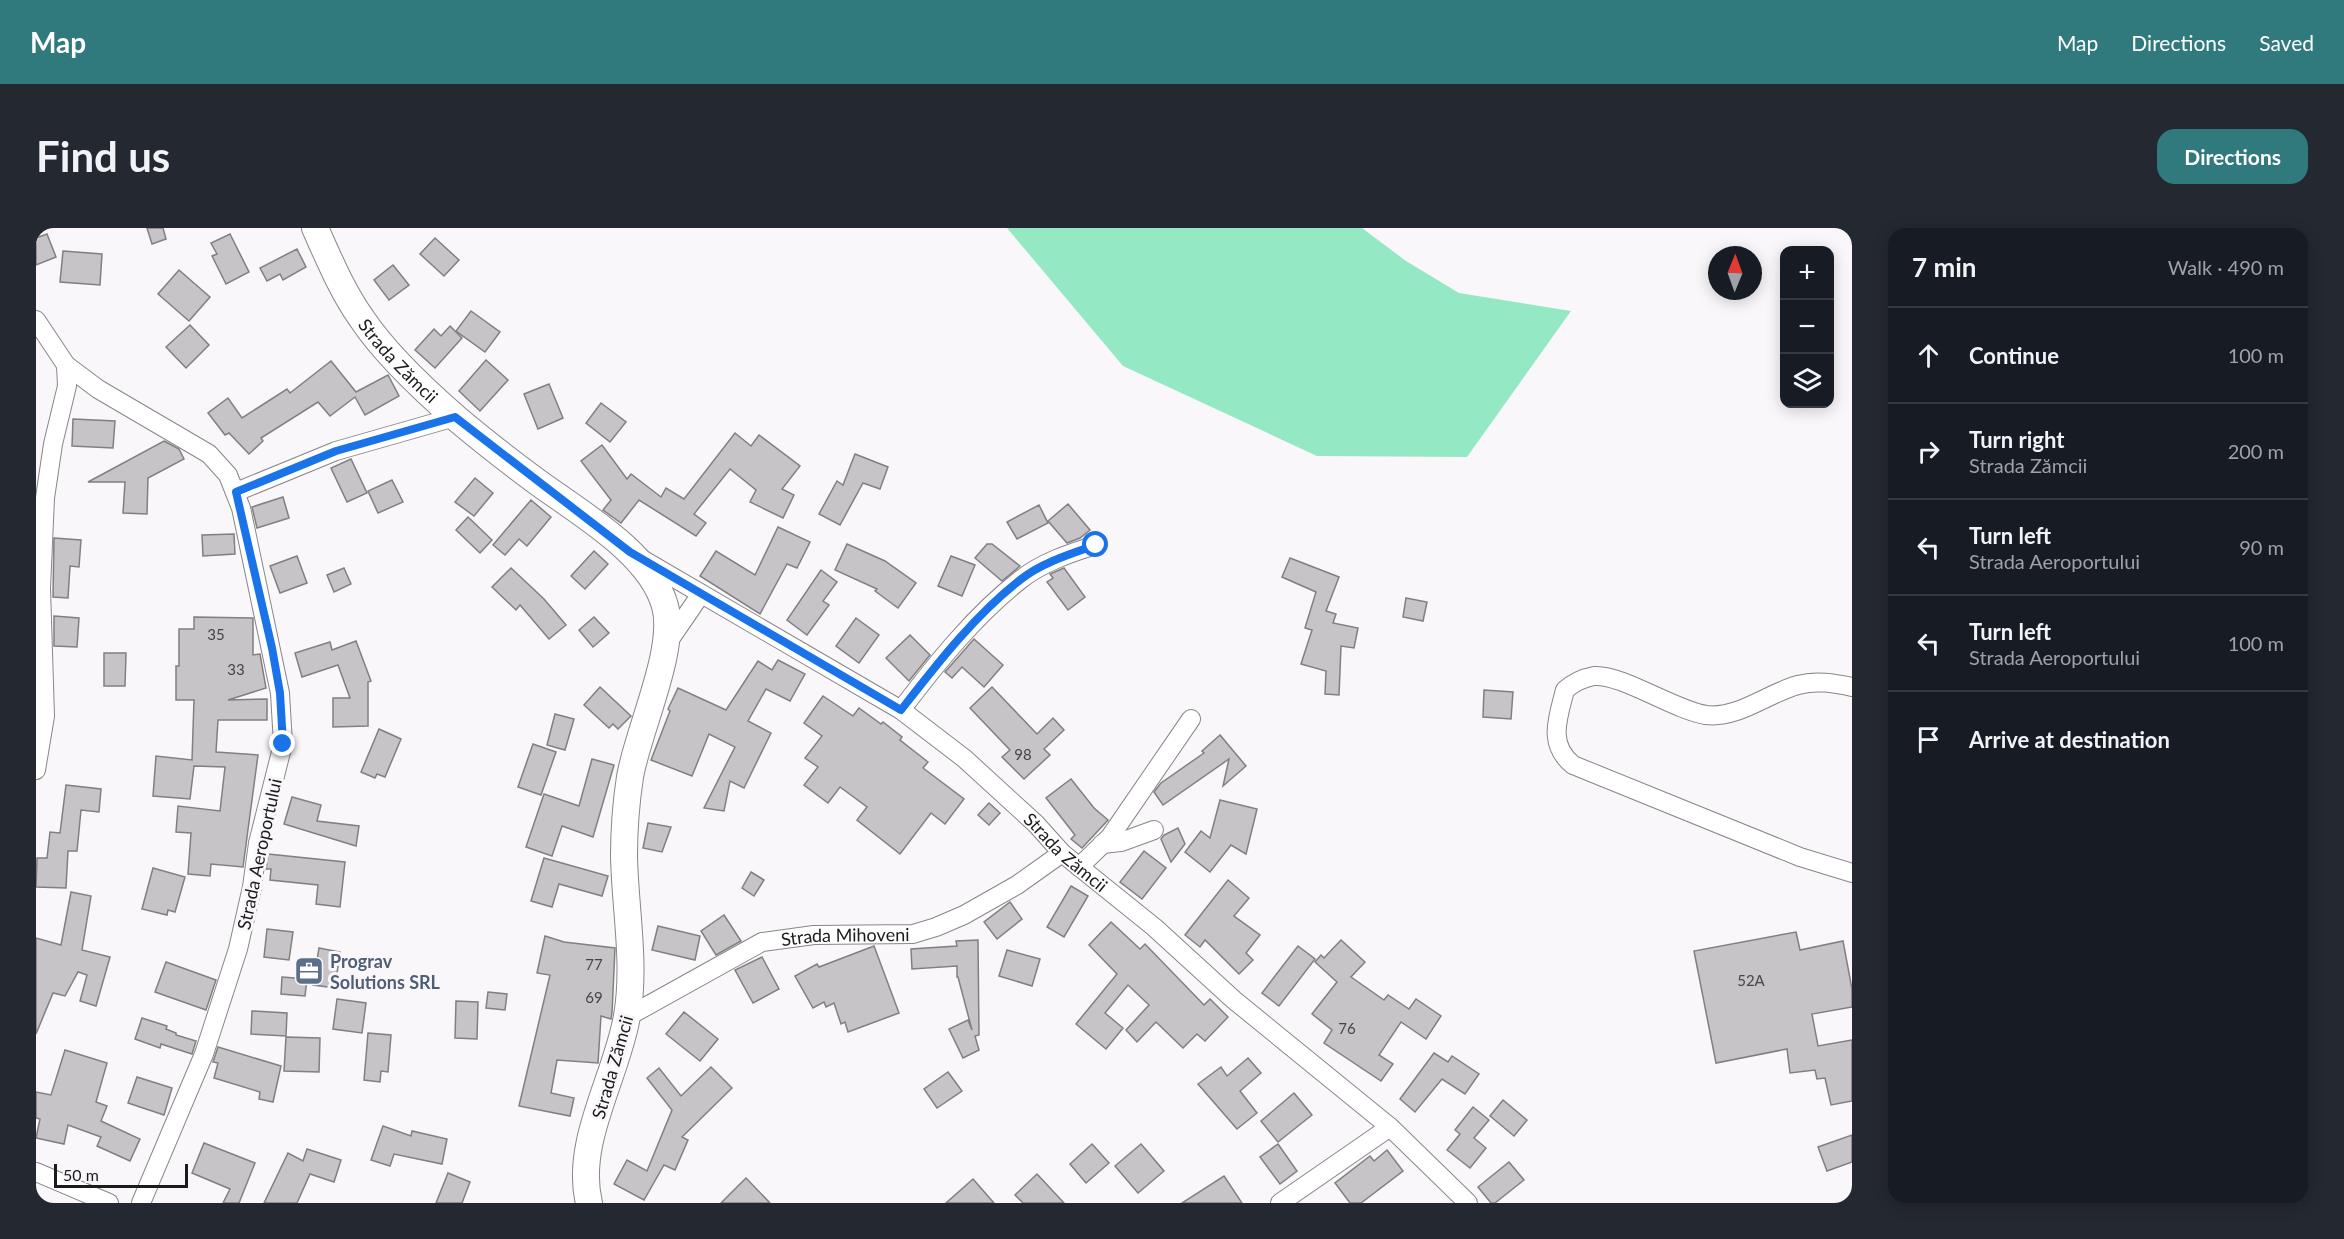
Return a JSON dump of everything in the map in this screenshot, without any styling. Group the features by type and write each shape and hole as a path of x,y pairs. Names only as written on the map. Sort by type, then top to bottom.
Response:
{"main road":[{"name":"Strada Zămcii","path":"315,228 343,288 363,321 384,346 455,417 630,552 659,591 666,607 665,647 636,749 626,818 624,857 630,979 627,1017 589,1148 585,1175 588,1203"}],"street":[{"path":"36,320 66,365 67,386 52,444 45,498 39,623 45,716 36,770"},
{"name":"Strada Aeroportului","path":"66,365 98,389 209,454 228,476 236,492 272,648 280,693 283,744 258,843 252,887 232,973 204,1054 141,1203"},
{"path":"236,492 336,451 455,417"},
{"path":"901,710 965,633 1021,578 1051,562 1096,545"},
{"name":"Strada Zămcii","path":"630,552 901,710 938,737 990,780 1078,867 1154,927 1234,1000 1390,1127 1468,1203"},
{"path":"665,647 701,594"},
{"path":"1852,687 1833,682 1797,685 1733,712 1706,715 1610,677 1594,676 1583,679 1565,690 1556,734 1563,758 1573,765 1800,857 1852,873"},
{"path":"1078,867 1102,844 1136,802 1191,719"},
{"path":"1102,844 1130,840 1154,830"},
{"name":"Strada Mihoveni","path":"627,1017 762,942 814,935 913,934 936,927 964,915 1017,885 1062,853"},
{"path":"1280,1203 1390,1127"},
{"path":"36,1172 109,1203"}],"green space":[{"path":"1007,228 1362,228 1406,261 1459,293 1571,311 1467,457 1317,456 1123,366"}],"building":[{"path":"147,228 163,228 166,239 152,244"},
{"path":"47,234 56,257 36,265 36,238"},
{"path":"230,234 249,272 226,284 212,256 217,254 211,243"},
{"path":"435,238 459,260 444,276 420,254"},
{"path":"297,249 306,267 283,280 280,274 267,281 260,268"},
{"path":"63,251 102,254 100,285 60,282"},
{"path":"393,265 409,285 389,300 374,280"},
{"path":"179,270 210,297 189,321 158,294"},
{"path":"471,311 500,332 485,352 456,331"},
{"path":"190,325 209,345 186,368 166,347"},
{"path":"450,326 462,338 435,368 415,350 434,329 441,336"},
{"path":"486,360 508,380 480,411 459,391"},
{"path":"331,361 356,392 388,375 399,396 365,415 355,397 330,416 318,402 261,438 263,441 249,454 229,433 225,435 208,413 228,398 242,418 287,389 290,393"},
{"path":"549,384 563,418 538,429 524,394"},
{"path":"601,403 626,422 610,442 586,423"},
{"path":"73,419 115,421 113,448 72,446"},
{"path":"735,433 751,446 759,435 800,466 782,489 794,495 783,518 750,502 756,490 730,469 694,514 706,523 696,536 639,500 621,523 603,510 611,500 581,461 602,445 627,479 631,474 661,497 666,488 684,499"},
{"path":"164,441 179,449 184,459 148,478 147,514 123,513 125,482 88,482"},
{"path":"855,454 888,467 880,489 863,483 840,525 819,514 837,481 843,485"},
{"path":"351,459 367,493 347,502 331,468"},
{"path":"475,478 493,493 474,516 455,502"},
{"path":"392,480 403,502 378,513 368,491"},
{"path":"283,497 289,518 257,528 252,507"},
{"path":"531,500 551,517 527,546 519,539 505,555 493,545"},
{"path":"1068,504 1090,530 1080,538 1067,543 1048,521"},
{"path":"1039,505 1048,523 1017,539 1007,522"},
{"path":"468,517 492,540 480,553 456,530"},
{"path":"778,527 810,542 797,568 787,564 760,614 700,576 716,551 755,575"},
{"path":"234,534 235,554 203,556 202,535"},
{"path":"54,538 81,540 79,567 70,566 68,598 53,597"},
{"path":"847,544 885,561 916,583 898,608 875,591 877,589 835,570"},
{"path":"987,544 992,544 1020,566 1002,581 975,558"},
{"path":"594,551 608,564 585,589 571,576"},
{"path":"297,556 307,583 280,593 270,566"},
{"path":"951,556 975,565 962,596 938,586"},
{"path":"1290,558 1339,577 1326,611 1336,614 1333,623 1358,628 1354,648 1341,646 1339,695 1325,694 1326,671 1301,664 1312,630 1305,628 1316,592 1282,577"},
{"path":"344,568 351,584 334,592 327,575"},
{"path":"511,568 544,599 566,625 549,639 520,605 516,610 492,587"},
{"path":"1064,568 1085,597 1068,610 1047,582 1053,578 1050,574"},
{"path":"821,570 837,582 823,601 829,605 807,635 787,620"},
{"path":"1406,598 1427,602 1423,621 1403,617"},
{"path":"54,616 79,618 77,647 54,646"},
{"path":"194,617 253,618 253,655 260,654 266,688 228,700 267,699 267,720 218,720 216,752 258,755 243,867 211,864 210,876 188,874 191,833 176,832 178,806 220,811 225,767 194,766 190,799 153,796 156,756 192,760 194,700 176,700 176,666 179,666 179,629 194,629"},
{"path":"594,617 609,633 593,647 579,630"},
{"path":"856,618 879,635 859,663 836,646"},
{"path":"910,635 930,655 909,681 886,658"},
{"path":"974,639 1003,665 984,687 962,667 952,678 945,672"},
{"path":"356,641 371,681 368,682 368,726 333,727 333,698 350,698 338,665 302,677 295,653 330,642 332,650"},
{"path":"104,653 126,653 125,686 104,686"},
{"path":"778,660 805,674 790,701 766,689 748,721 771,733 744,788 730,781 724,811 704,808 735,747 709,734 692,776 651,760 670,711 668,709 678,688 726,710 758,661 772,670"},
{"path":"600,687 631,716 618,729 613,724 609,728 584,705"},
{"path":"992,687 1037,734 1053,718 1064,730 1044,749 1050,755 1024,779 1002,757 1010,750 970,708"},
{"path":"1484,690 1513,692 1511,719 1483,717"},
{"path":"823,696 853,716 859,708 881,724 883,722 902,737 900,740 928,762 923,768 964,799 945,824 931,813 900,854 857,820 867,807 840,787 828,803 804,785 818,767 805,758 822,736 804,723"},
{"path":"555,714 574,719 565,750 547,745"},
{"path":"379,729 401,739 385,777 377,774 375,778 361,772"},
{"path":"1220,735 1246,766 1223,786 1229,759 1163,805 1154,792 1161,783 1204,753 1202,751"},
{"path":"533,744 556,752 541,795 518,787"},
{"path":"592,759 614,765 593,837 562,826 552,856 526,847 544,794 579,806"},
{"path":"1071,779 1094,808 1108,820 1082,848 1071,839 1075,835 1046,798"},
{"path":"66,785 101,789 99,812 81,810 77,851 68,851 66,888 36,887 37,858 47,858 50,832 60,833"},
{"path":"292,797 321,805 317,821 359,826 356,846 284,824"},
{"path":"1220,800 1257,809 1246,854 1231,845 1210,872 1185,852 1201,831 1210,838"},
{"path":"989,803 1000,813 989,825 978,815"},
{"path":"648,823 671,827 662,852 643,848"},
{"path":"1178,828 1185,844 1171,862 1161,839"},
{"path":"1144,851 1166,868 1142,899 1120,882"},
{"path":"268,854 345,862 340,907 316,904 318,885 270,880 271,869 266,869"},
{"path":"544,858 608,876 602,896 559,884 552,907 531,901"},
{"path":"153,868 185,877 175,912 168,910 167,915 142,909"},
{"path":"751,872 764,880 754,896 742,888"},
{"path":"1228,880 1249,898 1234,916 1260,935 1246,953 1253,960 1239,974 1205,940 1200,947 1185,935"},
{"path":"1071,886 1088,896 1064,937 1047,927"},
{"path":"71,892 91,896 82,950 110,957 96,1006 80,1001 87,975 78,972 65,996 53,993 36,1034 36,938 61,945"},
{"path":"1010,902 1022,919 997,939 984,922"},
{"path":"724,915 741,941 716,955 701,931"},
{"path":"1111,922 1140,949 1145,944 1204,1005 1210,999 1228,1017 1205,1041 1197,1034 1183,1048 1156,1022 1137,1042 1126,1030 1149,1005 1128,985 1105,1013 1123,1028 1106,1049 1076,1024 1117,974 1089,945"},
{"path":"658,926 700,936 695,960 652,950"},
{"path":"267,929 293,932 289,960 264,957"},
{"path":"1796,932 1800,950 1843,941 1852,989 1852,1007 1812,1014 1818,1046 1852,1040 1852,1101 1831,1105 1825,1078 1817,1079 1815,1070 1790,1073 1787,1049 1716,1063 1694,951"},
{"path":"545,936 564,942 615,948 612,1013 611,1019 601,1016 598,1063 557,1060 551,1093 574,1098 570,1116 519,1106 550,975 537,973"},
{"path":"978,940 979,1035 975,1036 979,1050 963,1058 949,1029 968,1020 972,1030 957,977 957,966 912,969 911,949 957,946 956,941"},
{"path":"1341,940 1365,962 1351,977 1384,1000 1388,995 1409,1009 1416,999 1441,1016 1426,1039 1401,1022 1379,1055 1393,1064 1381,1081 1324,1043 1332,1030 1312,1014 1337,982 1315,962 1321,955 1324,958"},
{"path":"874,946 899,1013 848,1032 845,1022 841,1024 834,1003 826,1007 824,1002 813,1008 795,976 817,964 819,967"},
{"path":"1298,946 1315,959 1279,1006 1262,993"},
{"path":"319,948 340,952 335,988 313,985"},
{"path":"1007,950 1040,959 1032,986 999,976"},
{"path":"762,957 779,989 753,1003 735,970"},
{"path":"166,962 216,980 206,1010 155,992"},
{"path":"282,977 307,979 305,996 281,994"},
{"path":"488,992 507,994 505,1010 486,1008"},
{"path":"337,999 366,1003 362,1033 333,1029"},
{"path":"456,1001 478,1002 477,1039 455,1038"},
{"path":"252,1011 287,1013 286,1036 251,1034"},
{"path":"684,1012 718,1039 700,1061 666,1034"},
{"path":"142,1018 167,1026 166,1029 176,1035 196,1041 192,1054 161,1044 160,1048 135,1039"},
{"path":"368,1033 391,1035 388,1072 381,1071 380,1082 364,1080"},
{"path":"286,1037 320,1038 319,1072 284,1071"},
{"path":"218,1047 281,1066 273,1102 259,1099 260,1092 214,1078 218,1063 213,1062"},
{"path":"65,1050 107,1063 96,1102 107,1106 101,1121 140,1139 130,1161 97,1146 101,1137 68,1125 64,1144 36,1138 40,1119 36,1118 36,1092 51,1095"},
{"path":"1434,1053 1448,1062 1452,1056 1479,1074 1465,1094 1442,1079 1415,1112 1400,1099"},
{"path":"1248,1058 1261,1073 1240,1091 1257,1113 1237,1129 1198,1084 1221,1067 1227,1076"},
{"path":"711,1067 732,1088 682,1137 688,1140 675,1170 664,1165 644,1200 614,1184 627,1160 647,1171 672,1110 647,1078 659,1068 681,1096"},
{"path":"948,1072 962,1091 937,1108 924,1089"},
{"path":"137,1077 172,1088 164,1115 128,1103"},
{"path":"1294,1093 1312,1115 1278,1142 1261,1121"},
{"path":"1503,1100 1527,1120 1514,1136 1490,1116"},
{"path":"1473,1107 1489,1120 1474,1138 1486,1148 1470,1168 1447,1150 1460,1134 1455,1130"},
{"path":"383,1126 411,1136 412,1131 447,1139 442,1164 394,1154 390,1166 371,1160"},
{"path":"1852,1135 1852,1162 1827,1171 1818,1147"},
{"path":"204,1143 255,1163 239,1203 223,1203 230,1189 192,1173"},
{"path":"1092,1144 1109,1163 1086,1183 1070,1164"},
{"path":"1141,1144 1164,1171 1138,1193 1115,1166"},
{"path":"1278,1144 1297,1171 1280,1184 1260,1157"},
{"path":"307,1149 341,1160 334,1182 310,1174 297,1203 264,1203 288,1153 303,1161"},
{"path":"1387,1150 1403,1171 1361,1203 1350,1203 1335,1183 1370,1156 1374,1161"},
{"path":"1509,1162 1524,1180 1495,1203 1491,1203 1478,1187"},
{"path":"448,1173 470,1182 462,1203 436,1203"},
{"path":"1037,1174 1064,1203 1023,1203 1015,1195"},
{"path":"1224,1176 1242,1203 1182,1203"},
{"path":"746,1178 770,1203 721,1203"},
{"path":"973,1179 994,1203 946,1203"}],"place":[{"name":"Prograv Solutions SRL","path":"309,971"}],"route":[{"path":"283,744 280,693 272,648 236,492 336,451 455,417 630,552 901,710 942,658 1021,578 1051,562 1096,545"}]}
